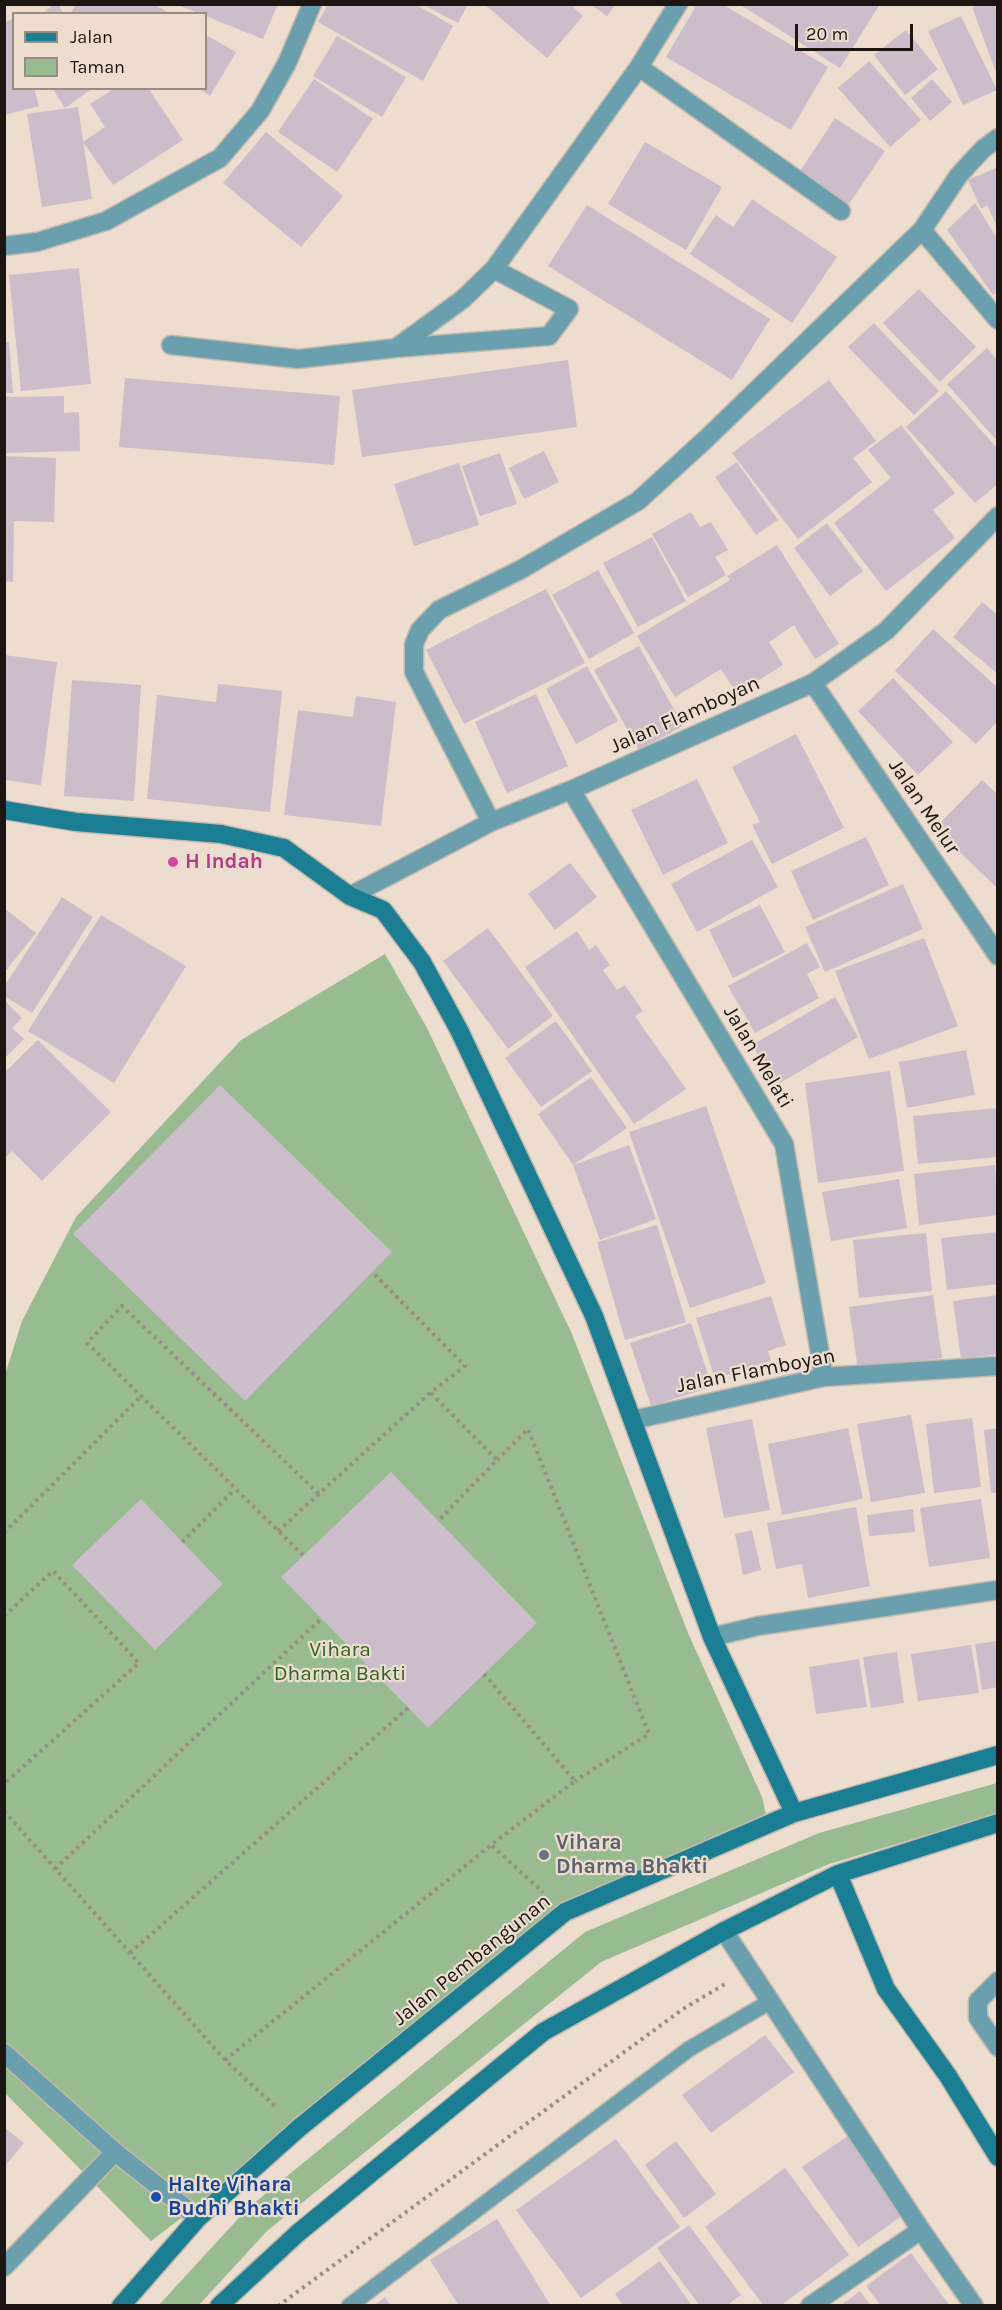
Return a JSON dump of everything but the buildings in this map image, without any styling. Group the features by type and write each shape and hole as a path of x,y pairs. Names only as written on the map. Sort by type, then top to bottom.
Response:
{"main road":[{"path":"4,810 76,822 220,834 284,848 350,896 383,910 422,962 459,1030 594,1316 712,1637 794,1813"},
{"name":"Jalan Pembangunan","path":"121,2306 198,2218 298,2128 565,1912 794,1813 998,1755"},
{"path":"219,2306 298,2233 543,2032 724,1931 838,1874 998,1823"},
{"path":"838,1874 886,1989 948,2076 998,2157"}],"street":[{"path":"4,246 37,242 106,221 220,158 260,111 287,63 312,4"},
{"path":"396,348 463,299 494,269 639,67 678,4"},
{"path":"639,67 841,211"},
{"path":"491,822 414,672 414,644 420,630 439,610 520,570 638,501 922,230 959,175 983,149 998,138"},
{"path":"922,230 998,320"},
{"path":"171,345 298,359 396,348 549,336 569,309 494,269"},
{"name":"Jalan Flamboyan","path":"350,896 491,822 571,790 813,683 886,631 998,516"},
{"name":"Jalan Melur","path":"813,683 997,954"},
{"name":"Jalan Melati","path":"571,790 784,1144 824,1377"},
{"name":"Jalan Flamboyan","path":"633,1420 824,1377 998,1366"},
{"path":"712,1637 758,1626 998,1590"},
{"path":"724,1931 921,2230 974,2306"},
{"path":"998,1981 978,2001 978,2018 998,2047"},
{"path":"4,2053 115,2152 198,2218"},
{"path":"4,2267 115,2152"},
{"path":"810,2306 921,2230"}],"lane":[{"path":"349,2306 689,2049 771,2001"}],"path":[{"path":"278,1531 430,1393 465,1366 372,1272"},
{"path":"303,1556 87,1343 122,1305 319,1494"},
{"path":"430,1393 497,1460"},
{"path":"4,1533 141,1396"},
{"path":"225,2060 491,1845 575,1781 649,1734 528,1429 438,1521"},
{"path":"182,1542 235,1489"},
{"path":"4,1616 53,1571 139,1664 4,1784"},
{"path":"55,1869 321,1618"},
{"path":"484,1674 575,1781"},
{"path":"130,1953 408,1708"},
{"path":"4,1811 225,2060 298,2128"},
{"path":"491,1845 565,1912"},
{"path":"278,2306 683,2008 749,1970"}],"green space":[{"name":"Vihara Dharma Bakti","path":"385,954 427,1028 572,1334 688,1633 762,1797 767,1819 565,1912 299,2128 151,2241 5,2093 4,1378 22,1321 76,1217 241,1040"},
{"path":"997,1783 997,1814 829,1864 601,1962 267,2231 199,2305 158,2306 247,2209 585,1932 819,1833"}],"place":[{"name":"H Indah","path":"173,862"},
{"name":"Vihara Dharma Bhakti","path":"544,1855"},
{"name":"Halte Vihara Budhi Bhakti","path":"156,2197"}]}
